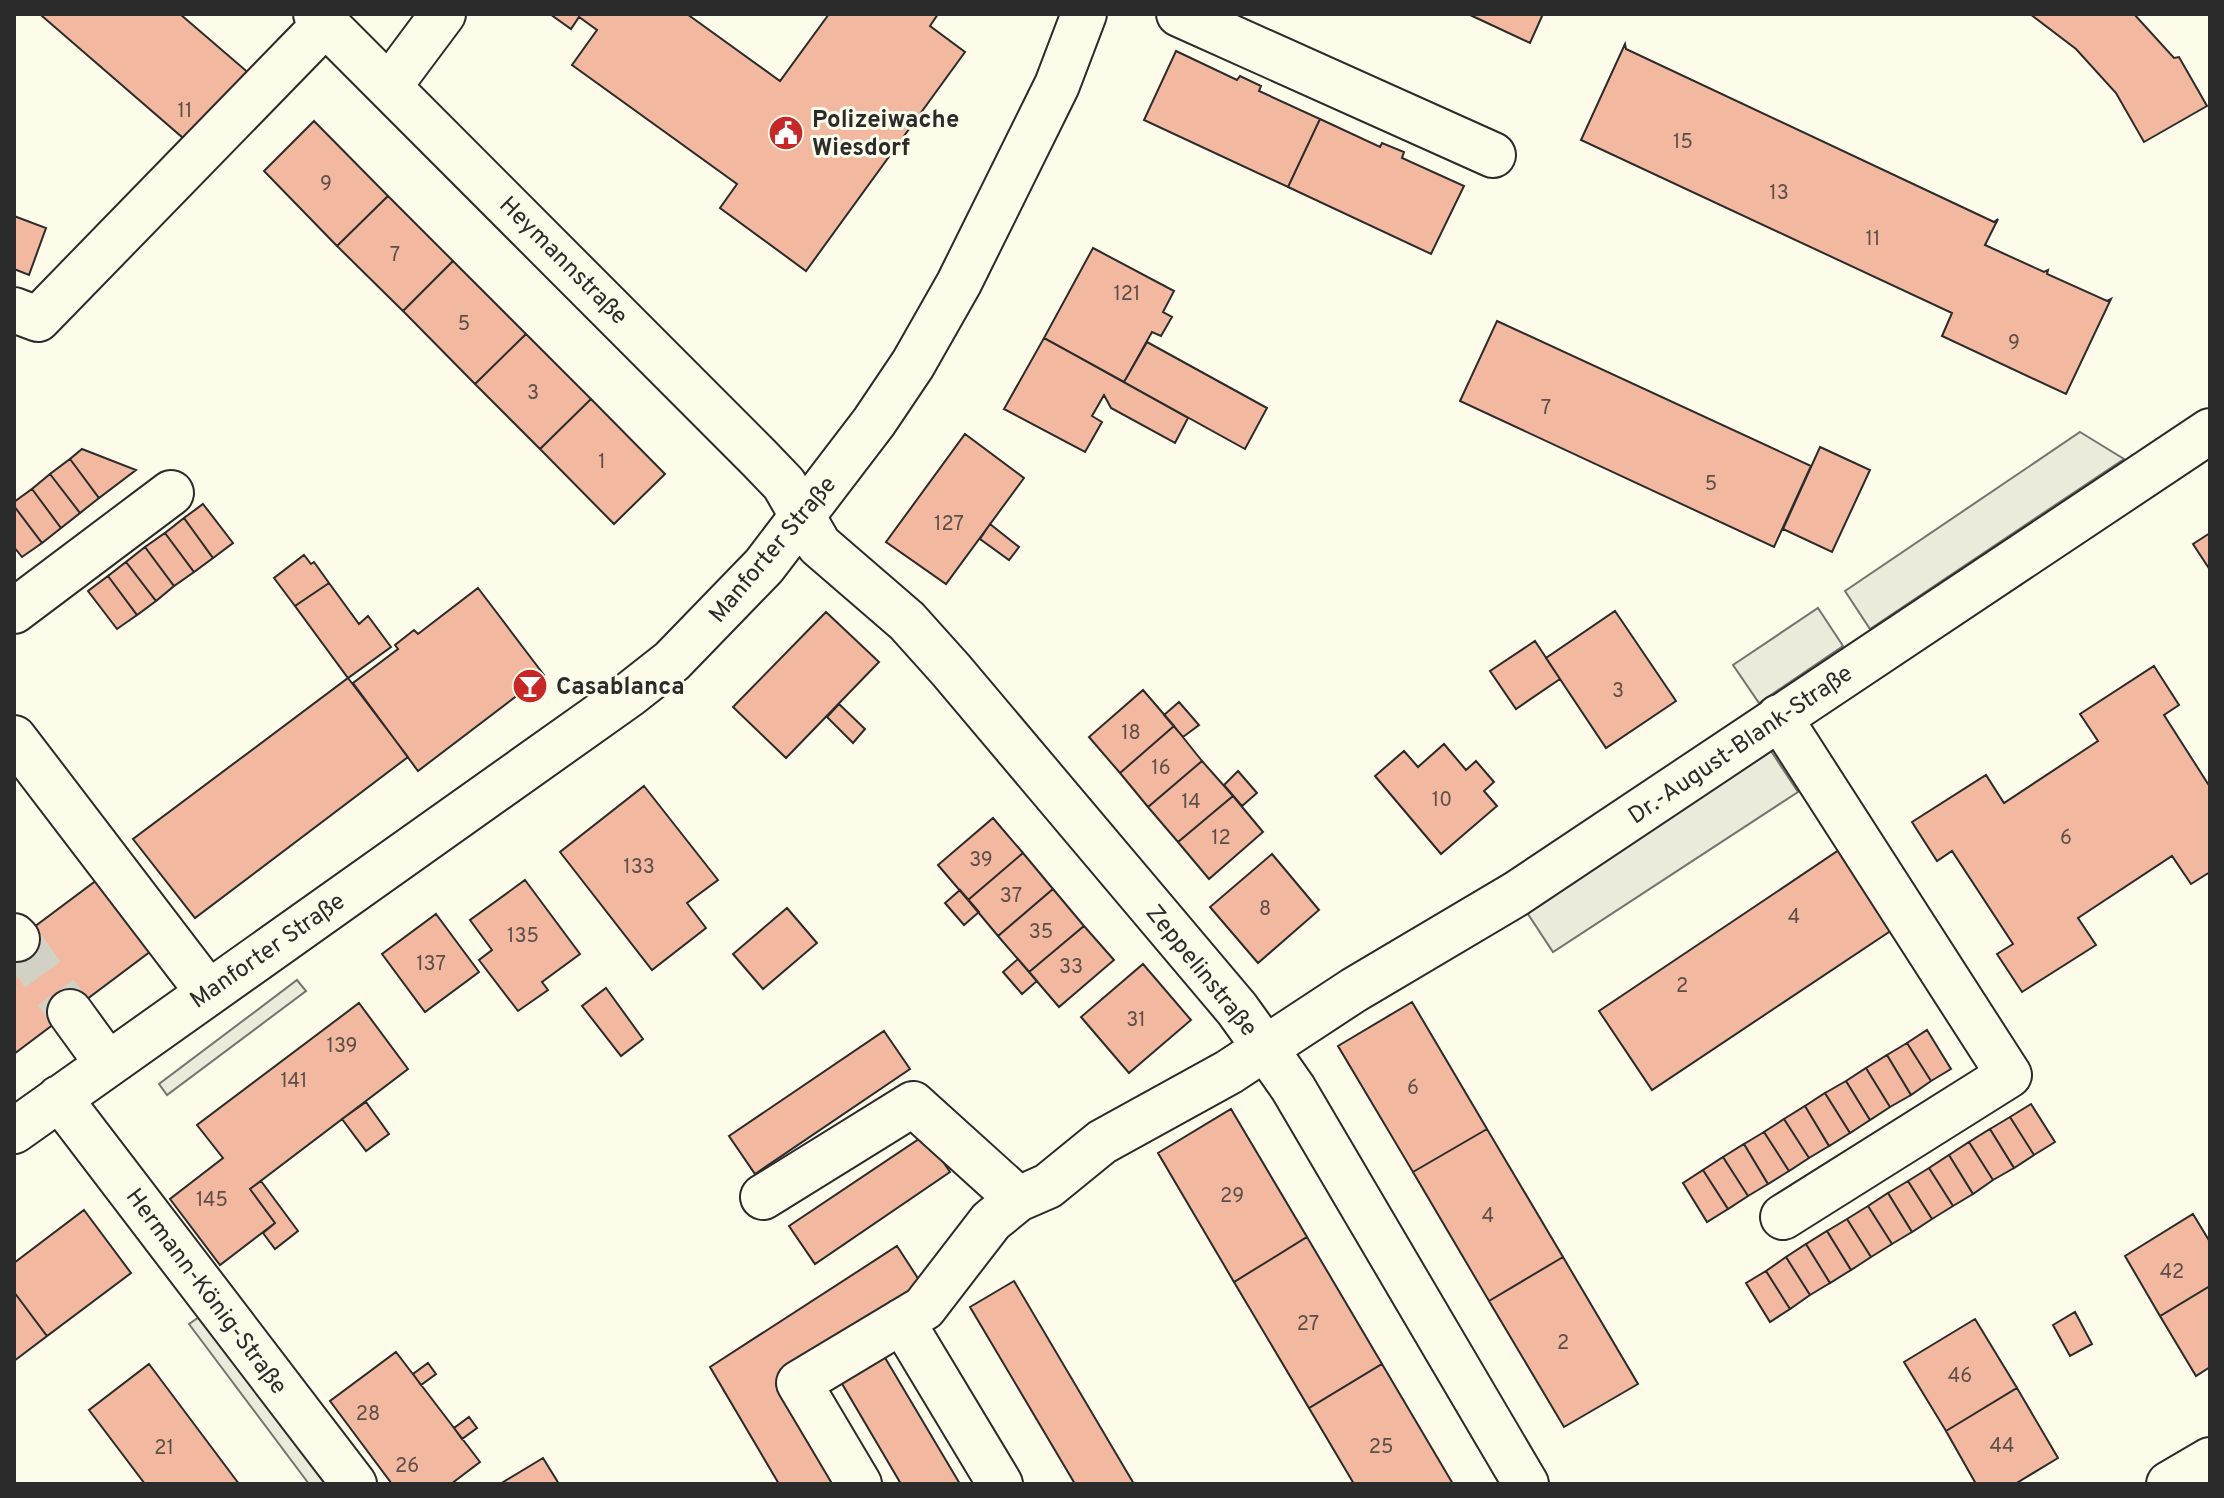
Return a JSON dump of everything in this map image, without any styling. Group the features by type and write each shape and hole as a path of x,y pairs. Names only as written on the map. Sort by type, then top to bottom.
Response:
{"street":[{"path":"390,85 443,14"},
{"name":"Manforter Straße","path":"14,1131 672,661 764,566 874,422 939,321 1057,85 1084,14"},
{"path":"1179,14 1493,155"},
{"path":"14,310 38,319 321,18"},
{"name":"Heymannstraße","path":"321,18 760,459 784,484 801,516"},
{"name":"Dr.-August-Blank-Straße","path":"859,1484 799,1383 924,1308 991,1221 1018,1199 1048,1186 1102,1142 1265,1048 1516,894 2210,431"},
{"path":"14,611 171,493"},
{"name":"Zeppelinstraße","path":"801,516 819,545 907,621 951,670 1237,1009 1293,1088 1526,1484"},
{"path":"1779,717 2009,1075 1783,1217"},
{"path":"14,738 208,992"},
{"path":"70,1012 107,1063"},
{"name":"Hermann-König-Straße","path":"59,1098 354,1484"},
{"path":"763,1197 913,1104 1018,1199"},
{"path":"902,1321 1000,1484"},
{"path":"2169,1484 2210,1460"}],"shaded area":[{"path":"2080,432 2124,459 1870,629 1845,591"},
{"path":"1818,608 1843,646 1759,703 1733,665"},
{"path":"1771,751 1798,792 1553,952 1526,911"},
{"path":"297,980 306,991 167,1095 159,1084"},
{"path":"202,1315 329,1484 309,1484 189,1324"}],"building":[{"path":"180,14 251,75 190,144 42,16"},
{"name":"Polizeiwache Wiesdorf","path":"550,14 687,14 780,81 829,14 938,14 930,26 965,52 806,271 720,208 737,184 572,65 597,30 579,17 571,29"},
{"path":"1468,14 1543,14 1530,43"},
{"path":"2030,14 2134,14 2174,58 2179,57 2207,106 2144,142 2116,93 2076,49"},
{"path":"1625,44 1626,49 1994,222 1998,219 1985,245 2044,272 2048,270 2047,274 2107,301 2111,299 2066,394 1942,336 1952,313 1581,140"},
{"path":"1176,51 1237,80 1240,76 1261,86 1259,91 1320,119 1288,187 1144,120"},
{"path":"1320,119 1380,147 1382,143 1404,152 1402,158 1464,186 1431,254 1288,187"},
{"path":"314,121 388,196 337,246 264,171"},
{"path":"388,196 453,261 403,311 337,246"},
{"path":"14,216 46,228 29,275 14,269"},
{"path":"1093,248 1174,291 1163,312 1172,317 1161,336 1152,332 1124,382 1044,338"},
{"path":"453,261 526,334 475,384 403,311"},
{"path":"1497,321 1811,466 1774,547 1460,401"},
{"path":"526,334 591,399 540,449 475,384"},
{"path":"1044,338 1188,418 1175,443 1111,408 1104,395 1092,416 1102,422 1085,452 1004,409"},
{"path":"1147,342 1267,408 1245,449 1124,382"},
{"path":"591,399 665,474 614,524 540,449"},
{"path":"965,434 1024,478 946,584 886,542"},
{"path":"1820,447 1870,470 1832,552 1783,529"},
{"path":"82,449 136,470 99,498 70,459"},
{"path":"70,459 99,498 80,513 50,474"},
{"path":"50,474 80,513 61,528 32,489"},
{"path":"32,489 61,528 42,543 14,506 14,502"},
{"path":"203,504 233,543 213,558 184,518"},
{"path":"14,506 42,543 22,557 14,547"},
{"path":"184,518 213,558 194,572 165,533"},
{"path":"990,524 1019,547 1009,560 980,539"},
{"path":"165,533 194,572 174,586 145,547"},
{"path":"2210,533 2210,570 2193,544"},
{"path":"145,547 174,586 156,601 126,562"},
{"path":"304,555 311,564 314,562 329,583 295,606 274,578"},
{"path":"126,562 156,601 137,615 108,576"},
{"path":"108,576 137,615 117,629 88,591"},
{"path":"329,583 359,624 368,616 391,647 348,678 295,606"},
{"path":"478,588 544,675 418,771 353,683 398,649 395,645 414,630 418,634"},
{"path":"1615,611 1676,701 1606,748 1546,658"},
{"path":"826,612 879,662 786,758 733,707"},
{"path":"1535,641 1560,679 1516,709 1490,671"},
{"path":"2154,666 2179,705 2164,715 2210,787 2210,872 2191,884 2172,856 2078,918 2096,945 2022,992 1997,954 2013,944 1952,851 1937,861 1912,822 1986,775 2004,803 2098,741 2080,714"},
{"path":"348,678 408,757 195,918 133,839"},
{"path":"1143,690 1174,726 1120,773 1089,737"},
{"path":"1179,702 1199,725 1183,737 1164,715"},
{"path":"839,704 865,729 853,743 827,717"},
{"path":"1174,726 1202,761 1148,807 1120,773"},
{"path":"1444,744 1466,770 1476,761 1494,782 1484,791 1497,806 1441,854 1375,776 1404,751 1418,767"},
{"path":"1202,761 1233,796 1178,842 1148,807"},
{"path":"1238,771 1257,793 1242,806 1224,785"},
{"path":"644,786 718,880 687,903 706,928 652,970 560,852"},
{"path":"1233,796 1263,832 1209,879 1178,842"},
{"path":"993,818 1023,853 968,900 938,865"},
{"path":"1839,850 1892,930 1652,1090 1599,1011"},
{"path":"1023,853 1053,889 998,936 968,900"},
{"path":"1272,854 1319,910 1258,963 1210,907"},
{"path":"101,877 155,948 14,1054 14,942"},
{"path":"525,880 580,954 542,982 548,990 518,1011 479,960 492,950 470,920"},
{"path":"1053,889 1084,926 1029,972 998,936"},
{"path":"960,890 979,912 964,925 945,903"},
{"path":"787,908 817,943 763,989 733,954"},
{"path":"436,914 479,972 425,1012 382,954"},
{"path":"1084,926 1114,960 1059,1007 1029,972"},
{"path":"1018,959 1037,981 1022,994 1003,972"},
{"path":"1143,964 1191,1020 1129,1073 1081,1017"},
{"path":"606,988 643,1039 621,1056 582,1006"},
{"path":"1412,1002 1487,1129 1413,1172 1338,1046"},
{"path":"359,1003 408,1069 250,1189 275,1223 220,1265 170,1199 223,1158 197,1125"},
{"path":"1927,1030 1951,1069 1931,1081 1907,1043"},
{"path":"884,1031 910,1069 755,1174 729,1136"},
{"path":"1907,1043 1931,1081 1911,1095 1887,1055"},
{"path":"1887,1055 1911,1095 1890,1107 1866,1068"},
{"path":"1866,1068 1890,1107 1870,1120 1846,1081"},
{"path":"1846,1081 1870,1120 1850,1133 1825,1093"},
{"path":"1825,1093 1850,1133 1829,1146 1805,1106"},
{"path":"366,1102 389,1134 366,1151 342,1119"},
{"path":"2031,1104 2055,1142 2034,1155 2010,1117"},
{"path":"1805,1106 1829,1146 1809,1158 1784,1119"},
{"path":"1231,1109 1307,1237 1234,1282 1158,1153"},
{"path":"2010,1117 2034,1155 2014,1168 1990,1129"},
{"path":"1784,1119 1809,1158 1789,1171 1764,1132"},
{"path":"1487,1129 1563,1257 1489,1301 1413,1172"},
{"path":"1990,1129 2014,1168 1993,1180 1969,1142"},
{"path":"1764,1132 1789,1171 1768,1184 1744,1144"},
{"path":"925,1135 950,1172 815,1264 789,1226"},
{"path":"1969,1142 1993,1180 1973,1194 1949,1155"},
{"path":"1744,1144 1768,1184 1748,1196 1723,1157"},
{"path":"1949,1155 1973,1194 1953,1206 1929,1168"},
{"path":"1723,1157 1748,1196 1728,1209 1703,1170"},
{"path":"1929,1168 1953,1206 1932,1219 1908,1181"},
{"path":"1703,1170 1728,1209 1707,1222 1683,1183"},
{"path":"261,1181 298,1231 275,1249 263,1233 275,1223 250,1189"},
{"path":"1908,1181 1932,1219 1912,1232 1888,1193"},
{"path":"1888,1193 1912,1232 1892,1244 1868,1206"},
{"path":"1868,1206 1892,1244 1871,1257 1847,1219"},
{"path":"84,1210 131,1273 47,1336 14,1292 14,1263"},
{"path":"2193,1214 2210,1242 2210,1286 2160,1316 2125,1256"},
{"path":"1847,1219 1871,1257 1851,1270 1827,1231"},
{"path":"1827,1231 1851,1270 1830,1283 1806,1244"},
{"path":"1307,1237 1382,1364 1309,1408 1234,1282"},
{"path":"1806,1244 1830,1283 1810,1295 1786,1257"},
{"path":"897,1246 921,1283 787,1371 834,1484 779,1484 710,1367"},
{"path":"1563,1257 1638,1384 1564,1427 1489,1301"},
{"path":"1786,1257 1810,1295 1790,1309 1766,1271"},
{"path":"1766,1271 1790,1309 1770,1322 1746,1283"},
{"path":"1014,1281 1134,1484 1075,1484 970,1307"},
{"path":"2210,1286 2210,1367 2196,1376 2160,1316"},
{"path":"14,1292 47,1336 14,1361"},
{"path":"2075,1312 2092,1344 2070,1356 2053,1325"},
{"path":"1975,1319 2017,1388 1946,1431 1904,1362"},
{"path":"396,1352 480,1462 451,1484 392,1484 330,1401"},
{"path":"884,1356 960,1484 901,1484 841,1382"},
{"path":"428,1363 436,1374 421,1385 413,1374"},
{"path":"149,1364 239,1484 145,1484 89,1410"},
{"path":"1382,1364 1453,1484 1354,1484 1309,1408"},
{"path":"2017,1388 2058,1458 2015,1484 1976,1484 1946,1431"},
{"path":"469,1417 477,1428 462,1439 454,1428"},
{"path":"543,1458 559,1484 500,1484"}],"tunnel":[{"path":"17,939 70,1012"}],"place":[{"name":"Polizeiwache Wiesdorf","path":"786,133"},
{"name":"Casablanca","path":"530,686"}]}
